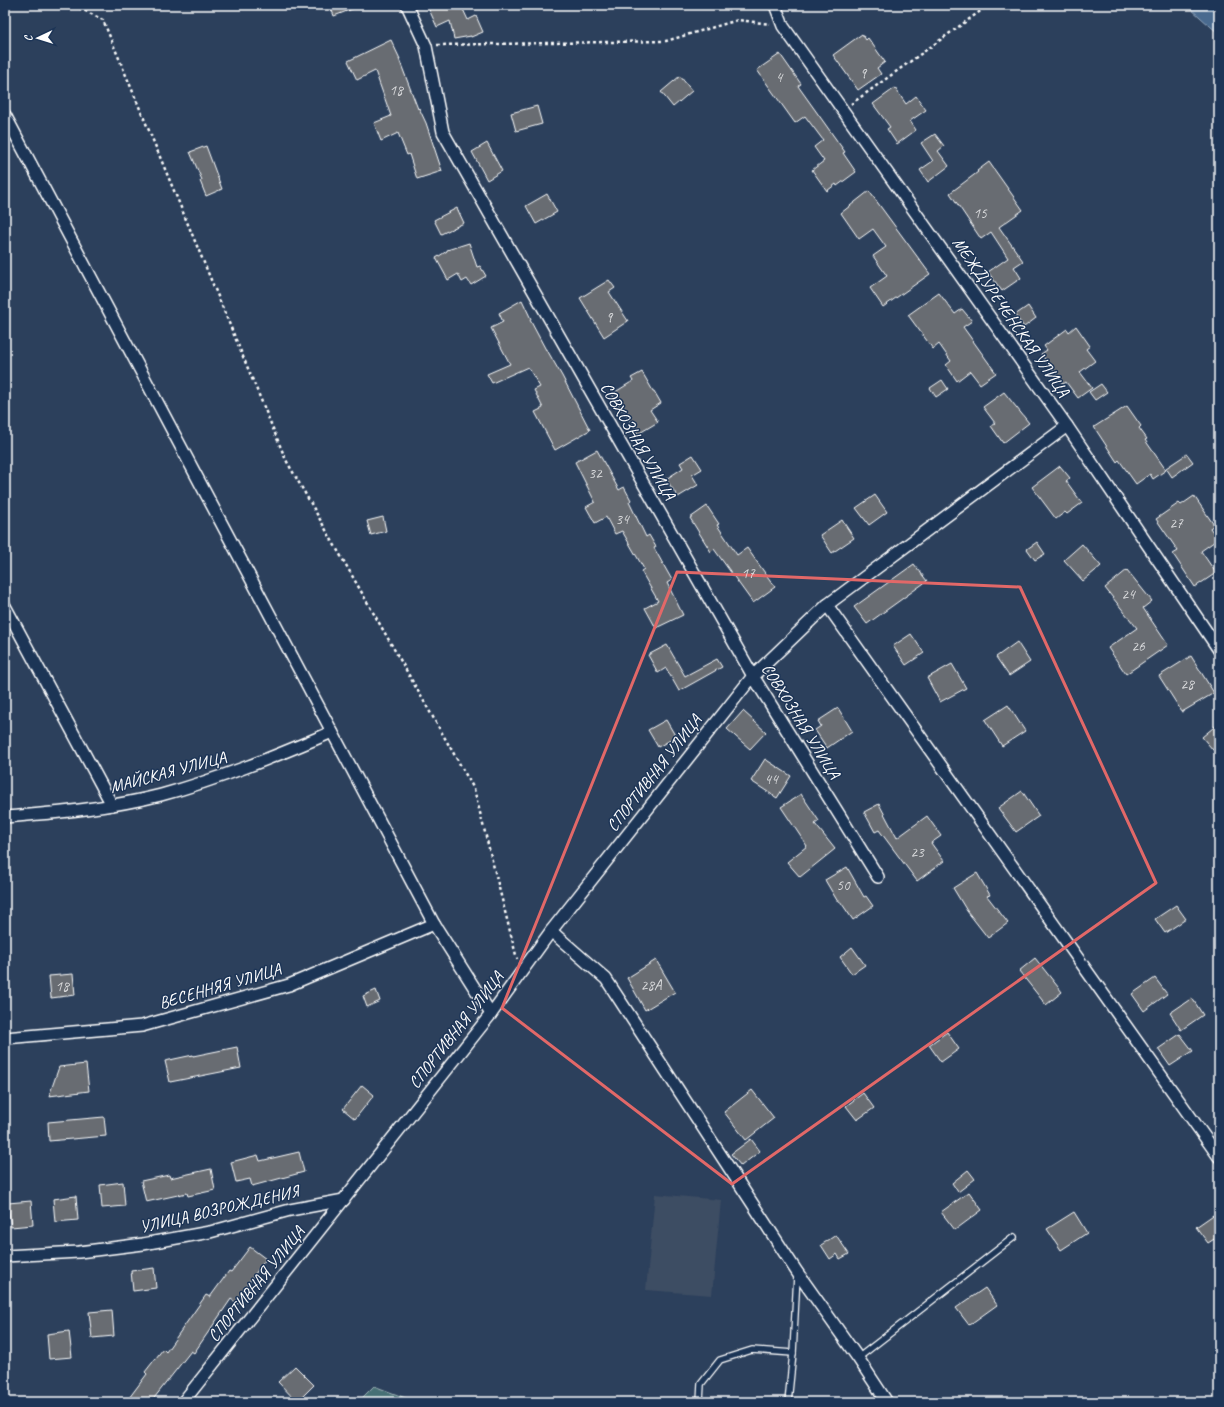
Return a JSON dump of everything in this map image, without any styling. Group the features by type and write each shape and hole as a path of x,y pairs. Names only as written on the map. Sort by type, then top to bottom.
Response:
{"street":[{"name":"СОВХОЗНАЯ УЛИЦА","path":"407,5 426,46 443,132 753,676 878,877"},
{"name":"МЕЖДУРЕЧЕНСКАЯ УЛИЦА","path":"775,5 783,26 1067,426 1219,650"},
{"path":"5,115 434,924 491,1014"},
{"name":"СПОРТИВНАЯ УЛИЦА","path":"184,1402 491,1014 551,931 753,676 827,605 1067,426"},
{"path":"827,605 1219,1157"},
{"path":"5,606 112,805"},
{"name":"МАЙСКАЯ УЛИЦА","path":"5,817 55,813 112,805 160,795 209,781 259,763 332,732"},
{"name":"ВЕСЕННЯЯ УЛИЦА","path":"5,1038 142,1026 289,985 434,924"},
{"path":"551,931 606,979 797,1272 858,1358 887,1402"},
{"name":"УЛИЦА ВОЗРОЖДЕНИЯ","path":"5,1256 78,1252 143,1244 210,1232 290,1210 344,1200"}],"lane":[{"path":"858,1358 1014,1237"},
{"path":"788,1402 793,1353 797,1272"},
{"path":"700,1402 700,1384 720,1360 752,1350 793,1353"}],"path":[{"path":"74,5 103,20 286,460 474,789 521,973"},
{"path":"843,110 989,5"},
{"path":"426,46 666,41 738,20 783,26"}],"highlighted area":[{"path":"677,572 1020,587 1156,883 732,1184 502,1008"}],"shaded area":[{"path":"1192,5 1219,5 1219,34 1191,9"},
{"path":"655,1194 721,1200 712,1295 646,1290"}],"green space":[{"path":"374,1386 416,1402 358,1402"}],"building":[{"path":"330,5 360,5 360,6 334,16"},
{"path":"427,5 461,5 468,20 476,16 483,32 471,37 454,39 450,21 437,27"},
{"path":"862,34 866,40 868,38 885,62 877,68 881,74 858,90 833,55"},
{"path":"391,40 400,59 418,109 419,108 426,123 442,171 417,179 409,154 407,155 398,133 381,141 374,123 391,116 375,71 357,80 348,61"},
{"path":"780,54 801,84 798,86 845,152 843,153 856,172 837,186 836,184 827,191 812,170 824,161 814,147 823,140 805,116 795,123 757,70"},
{"path":"680,76 692,91 673,107 661,92"},
{"path":"895,88 906,104 916,96 926,110 910,121 916,130 897,144 887,129 890,127 873,104"},
{"path":"537,106 542,124 516,131 511,113"},
{"path":"935,134 944,146 938,151 949,166 928,182 920,170 933,161 921,143"},
{"path":"487,143 502,171 487,180 472,152"},
{"path":"206,146 222,189 206,196 200,181 202,180 190,152"},
{"path":"989,162 1023,210 999,227 1023,261 1014,267 1021,278 1002,291 988,272 1008,258 991,232 981,239 950,193"},
{"path":"869,191 930,274 883,307 870,288 887,276 873,256 886,247 873,229 859,239 841,213"},
{"path":"547,194 557,212 536,224 526,206"},
{"path":"457,208 464,223 441,234 434,220"},
{"path":"469,243 477,267 480,266 486,276 471,285 467,279 462,282 458,274 448,280 436,258 447,250"},
{"path":"609,280 615,288 609,292 628,321 604,337 580,298"},
{"path":"939,293 955,314 962,309 972,321 963,327 996,373 980,384 970,371 957,381 946,365 951,361 939,344 933,349 908,315"},
{"path":"522,300 531,319 530,320 562,376 590,430 555,450 535,412 543,408 534,390 540,387 528,367 492,383 487,374 510,364 491,328 503,322 499,313"},
{"path":"1028,306 1036,318 1024,327 1015,315"},
{"path":"1076,326 1090,346 1086,349 1095,361 1080,372 1092,388 1078,398 1066,382 1063,384 1041,354 1047,350 1044,346 1067,329 1069,332"},
{"path":"642,372 661,403 650,410 658,422 638,434 612,394 633,381 631,378"},
{"path":"942,380 948,389 936,397 930,388"},
{"path":"1101,384 1107,392 1095,400 1089,392"},
{"path":"1004,392 1029,423 1003,443 991,426 995,423 983,407"},
{"path":"1127,406 1141,426 1139,428 1147,439 1145,440 1166,470 1153,479 1150,474 1136,484 1119,460 1117,462 1094,427"},
{"path":"597,450 619,490 624,487 631,500 629,502 646,537 649,535 656,547 654,548 672,580 667,583 683,615 656,628 645,608 658,601 641,571 644,569 622,531 615,534 606,517 595,523 586,507 595,502 575,462"},
{"path":"1187,454 1193,462 1172,477 1166,468"},
{"path":"693,455 702,469 692,475 698,485 678,497 666,479 683,468 680,463"},
{"path":"1060,466 1070,478 1066,481 1082,503 1067,514 1065,512 1056,519 1032,487"},
{"path":"875,495 887,512 869,525 856,508"},
{"path":"1194,496 1214,525 1210,528 1218,539 1201,551 1216,573 1195,587 1173,554 1178,551 1156,519 1179,503 1181,505"},
{"path":"707,506 719,524 717,525 737,555 747,548 775,587 753,603 714,549 711,552 690,518"},
{"path":"383,517 386,531 371,535 367,521"},
{"path":"842,520 854,538 832,553 820,535"},
{"path":"1037,542 1045,554 1035,560 1027,549"},
{"path":"1082,544 1101,566 1083,581 1064,560"},
{"path":"914,564 927,581 867,624 854,607"},
{"path":"1127,570 1152,601 1143,608 1168,645 1126,674 1108,648 1137,628 1105,588"},
{"path":"911,634 924,653 906,665 893,646"},
{"path":"1017,642 1030,662 1009,676 996,657"},
{"path":"667,645 685,676 717,659 722,667 679,691 666,668 658,673 648,655"},
{"path":"1191,656 1214,693 1182,712 1159,676"},
{"path":"952,664 966,688 940,702 927,678"},
{"path":"1008,705 1025,731 1002,746 985,720"},
{"path":"838,708 852,731 827,748 815,730 821,726 818,721"},
{"path":"743,711 766,732 750,749 727,729"},
{"path":"666,720 676,737 658,747 648,730"},
{"path":"1219,723 1219,757 1202,737"},
{"path":"765,759 791,776 777,798 751,781"},
{"path":"1022,791 1039,816 1016,832 998,808"},
{"path":"801,794 819,821 815,824 835,849 800,877 787,862 807,846 781,807"},
{"path":"879,804 897,838 927,816 941,836 931,843 944,861 917,881 879,830 875,832 864,812"},
{"path":"847,867 864,897 866,896 873,906 853,920 840,901 838,902 825,880"},
{"path":"977,873 990,895 987,896 1008,923 988,938 967,911 953,888"},
{"path":"1176,905 1186,919 1165,933 1155,919"},
{"path":"852,947 865,965 852,974 840,957"},
{"path":"1035,958 1062,992 1046,1005 1019,971"},
{"path":"656,960 675,992 645,1010 627,978"},
{"path":"73,974 75,995 51,998 49,976"},
{"path":"1155,978 1167,994 1144,1011 1132,994"},
{"path":"376,990 380,1001 367,1007 363,996"},
{"path":"1192,998 1203,1015 1181,1030 1170,1013"},
{"path":"947,1032 959,1049 941,1062 929,1045"},
{"path":"1180,1034 1193,1051 1170,1066 1158,1049"},
{"path":"237,1047 241,1068 170,1082 165,1061"},
{"path":"86,1064 89,1091 49,1096 59,1067"},
{"path":"362,1085 374,1095 355,1119 343,1109"},
{"path":"752,1090 774,1118 746,1140 724,1112"},
{"path":"863,1093 874,1108 857,1120 846,1106"},
{"path":"104,1117 106,1136 49,1141 48,1122"},
{"path":"751,1139 760,1151 741,1166 731,1154"},
{"path":"299,1152 304,1172 252,1186 250,1179 236,1182 231,1162 258,1155 260,1161"},
{"path":"211,1169 215,1190 188,1196 187,1193 146,1202 141,1181 169,1175 170,1178"},
{"path":"968,1170 975,1179 958,1192 952,1183"},
{"path":"123,1182 125,1206 102,1208 100,1185"},
{"path":"969,1192 982,1210 955,1230 941,1212"},
{"path":"76,1196 78,1220 55,1222 53,1199"},
{"path":"31,1201 33,1225 11,1227 8,1203"},
{"path":"1219,1211 1219,1236 1208,1243 1196,1227"},
{"path":"1074,1212 1087,1233 1061,1250 1047,1229"},
{"path":"836,1235 849,1254 840,1259 837,1254 830,1259 821,1245"},
{"path":"250,1247 266,1259 247,1285 251,1287 238,1304 231,1299 194,1353 191,1351 151,1402 126,1402 147,1374 145,1372 163,1349 166,1352 206,1295 210,1297 229,1271 231,1272"},
{"path":"154,1268 156,1288 133,1291 131,1271"},
{"path":"985,1288 997,1305 969,1325 956,1308"},
{"path":"112,1310 114,1336 92,1338 89,1312"},
{"path":"69,1331 72,1357 49,1359 47,1334"},
{"path":"295,1366 314,1385 297,1402 278,1382"}]}
